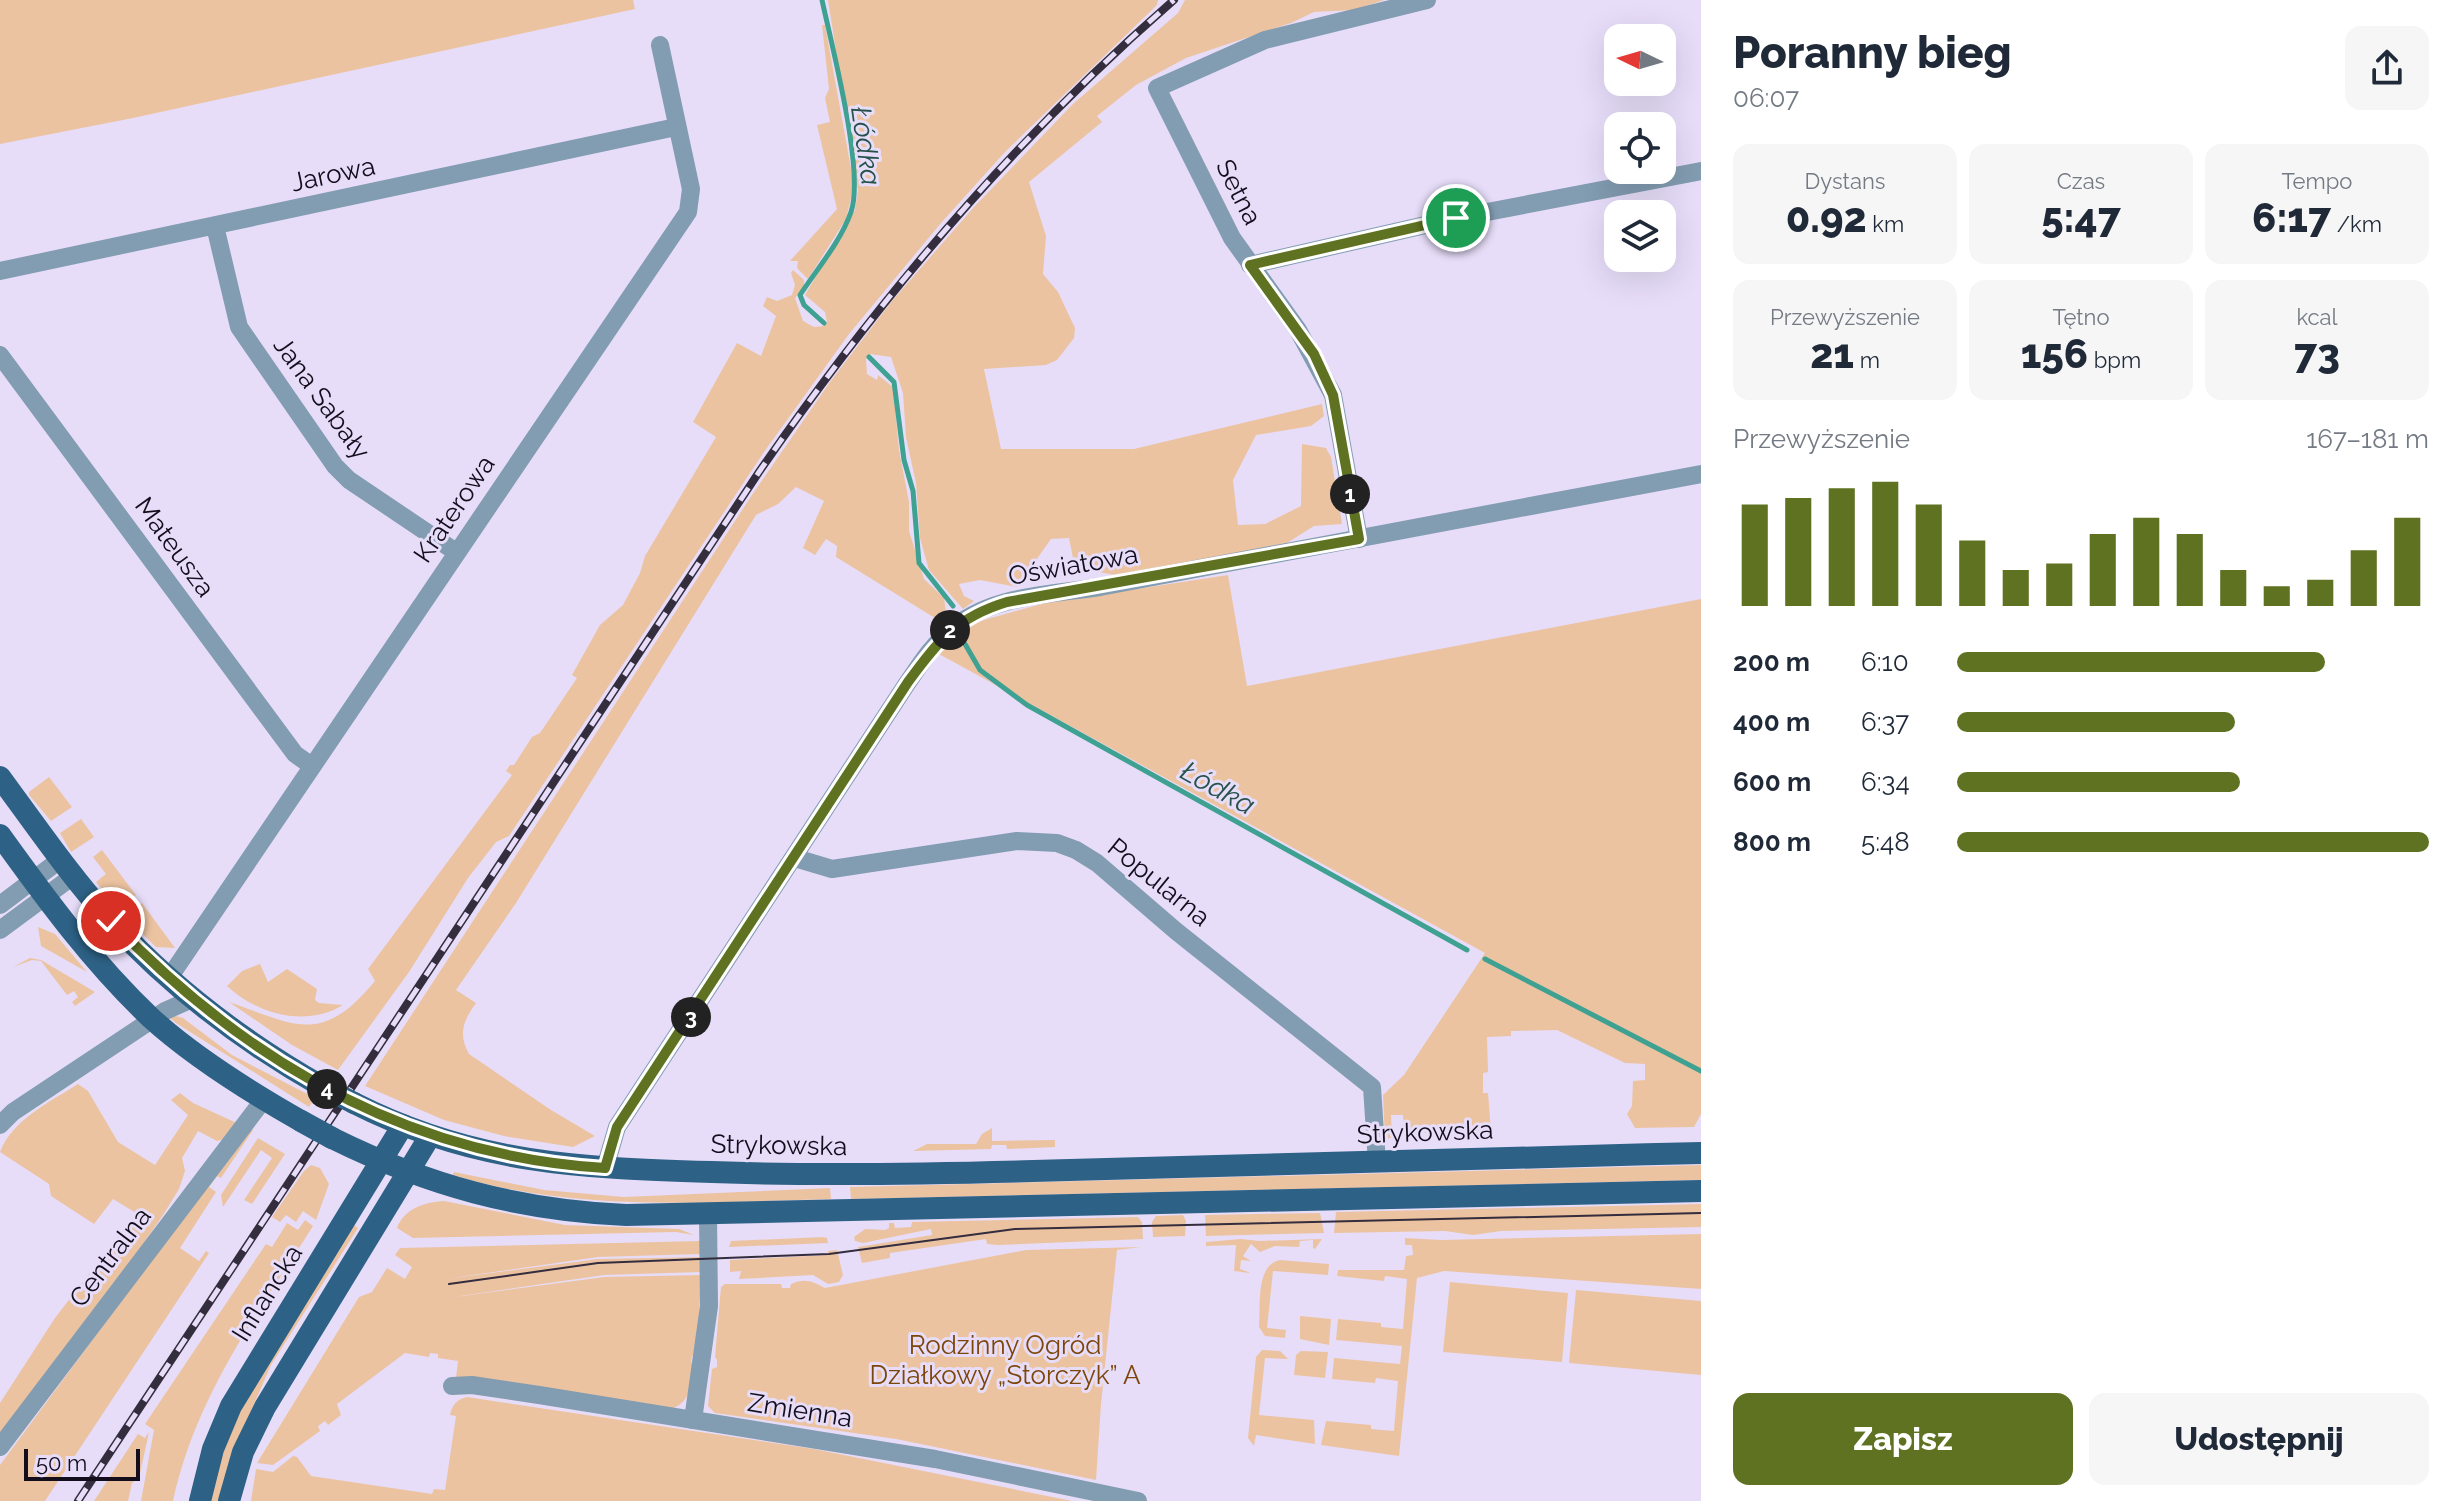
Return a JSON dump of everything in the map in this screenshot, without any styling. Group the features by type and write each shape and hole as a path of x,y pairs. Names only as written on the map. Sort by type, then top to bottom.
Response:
{"main road":[{"name":"Strykowska","path":"0,777 67,868 111,921 192,999 245,1039 354,1103 430,1136 500,1156 605,1168 847,1176 1701,1153"},
{"path":"0,835 102,967 153,1020 264,1099 332,1138 408,1173 473,1194 555,1210 626,1215 1701,1191"},
{"name":"Inflancka","path":"200,1501 213,1449 231,1406 403,1125"},
{"path":"229,1501 243,1452 265,1407 430,1136"}],"street":[{"name":"Setna","path":"1359,539 1333,395 1314,354 1232,238 1157,88 1239,49 1275,36 1427,0"},
{"name":"Kraterowa","path":"169,978 688,212 691,189 660,45"},
{"name":"Jarowa","path":"0,271 676,127"},
{"path":"1250,265 1456,218 1701,171"},
{"name":"Jana Sabały","path":"215,226 239,327 335,466 349,480 456,552"},
{"name":"Mateusza","path":"0,355 295,754 312,766"},
{"name":"Oświatowa","path":"605,1168 617,1127 915,672 946,634 964,619 1007,602 1701,474"},
{"name":"Popularna","path":"795,858 832,869 1027,840 1057,843 1076,850 1097,863 1176,931 1372,1087 1377,1163"},
{"path":"0,930 39,888 67,868"},
{"path":"0,905 39,888"},
{"path":"0,1125 13,1112 153,1020 192,999"},
{"name":"Centralna","path":"0,1447 264,1099"},
{"path":"693,1420 709,1306 708,1214"},
{"name":"Zmienna","path":"452,1386 472,1385 935,1459 1138,1501"}],"green space":[{"path":"0,0 633,0 635,9 0,144"},
{"path":"828,0 1158,0 1157,5 1005,152 849,334 764,452 509,836 496,842 468,878 409,972 338,1070 292,1045 229,1002 291,1023 323,1022 339,1015 375,981 368,969 512,775 506,771 514,765 532,737 540,733 577,678 572,675 600,625 623,605 640,573 645,556 716,437 693,422 737,343 761,356 776,316 763,306 767,297 777,301 792,295 795,285 793,270 804,280 804,287 795,298 803,321 814,327 827,322 825,312 805,295 855,210 858,190"},
{"path":"1185,0 1384,0 1354,10 1314,12 1291,23 1186,58 1136,85 1097,116 1102,122 1029,182 1046,236 1043,274 1058,292 1075,328 1074,338 1057,360 1046,365 984,369 1001,449 1134,449 1322,404 1324,416 1311,426 1256,435 1233,480 1238,525 1265,524 1301,506 1302,444 1326,448 1331,457 1342,524 1314,526 1287,543 1121,576 1075,568 1069,538 1051,539 1017,587 980,580 959,584 964,596 974,601 963,609 929,570 920,538 916,483 906,437 903,393 891,357 870,354 866,359 867,374 877,380 878,375 893,387 899,450 909,502 909,531 924,579 944,598 947,620 943,623 836,557 837,546 826,539 815,555 803,548 824,501 796,487 778,504 756,515 516,903 456,990 476,1003 463,1034 469,1054 595,1136 573,1147 504,1136 444,1120 365,1086 752,495 830,382 892,301 974,207 1073,104 1178,13"},
{"path":"822,25 825,25 854,185 846,219 808,279 797,268 798,261 790,261 837,209 817,125 830,122 825,98 829,89"},
{"path":"1228,575 1247,686 1701,599 1701,1114 1694,1127 1635,1128 1627,1114 1632,1106 1633,1081 1645,1080 1645,1064 1625,1063 1557,1030 1511,1031 1511,1036 1487,1037 1488,1072 1483,1073 1483,1093 1488,1093 1491,1131 1404,1133 1403,1115 1391,1115 1392,1137 1385,1140 1383,1095 1404,1075 1485,953 939,654 969,624 1045,603"},
{"path":"49,777 72,807 51,821 29,795"},
{"path":"81,819 94,837 71,852 60,833"},
{"path":"102,850 136,895 120,908 96,882 106,874 93,857"},
{"path":"142,903 175,948 156,947 126,918"},
{"path":"38,927 55,934 87,972 41,946"},
{"path":"30,958 41,960 95,992 75,1006 72,1002 78,997 74,991 67,995 41,961 32,960 13,967"},
{"path":"260,964 268,982 287,969 317,989 315,1000 319,1003 343,1005 313,1016 282,1015 252,1004 227,986 242,971"},
{"path":"172,1015 183,1018 232,1055 315,1098 309,1107 176,1023 170,1018"},
{"path":"78,1084 88,1091 118,1142 155,1165 188,1115 171,1100 180,1093 193,1103 239,1124 225,1139 217,1141 198,1131 182,1158 185,1171 179,1189 163,1215 114,1286 0,1434 0,1403 55,1318 136,1213 113,1199 94,1224 51,1196 49,1184 0,1152 23,1121"},
{"path":"249,1128 253,1130 221,1178 217,1176 209,1187 216,1192 180,1248 199,1261 206,1251 209,1253 45,1501 0,1501 0,1465"},
{"path":"992,1128 992,1141 1055,1140 1055,1147 1007,1149 1006,1145 992,1145 991,1149 913,1151 927,1144 976,1144 982,1134"},
{"path":"258,1138 285,1154 252,1204 244,1200 272,1158 261,1150 223,1207 221,1195"},
{"path":"311,1165 320,1168 329,1184 316,1220 303,1211 296,1222 286,1215 280,1222 272,1217 304,1171"},
{"path":"1701,1165 1701,1180 851,1199 850,1187"},
{"path":"454,1172 544,1190 624,1197 830,1188 831,1199 688,1203 593,1200 499,1187 453,1175"},
{"path":"444,1201 565,1225 679,1229 694,1235 676,1232 413,1238 397,1228 404,1216 416,1208"},
{"path":"1701,1204 1701,1227 1501,1231 1473,1235 1445,1231 1334,1233 1336,1212"},
{"path":"1320,1213 1324,1233 1206,1236 1205,1215"},
{"path":"1183,1215 1186,1221 1185,1236 1153,1237 1152,1222 1156,1216"},
{"path":"1138,1217 1142,1222 1143,1239 998,1245 987,1244 986,1239 890,1253 890,1258 862,1263 858,1247 932,1235 931,1229 863,1243 855,1241 854,1237 865,1229 885,1230 889,1228 889,1223 894,1223 895,1228 911,1227 912,1222"},
{"path":"305,1220 313,1226 250,1324 213,1391 183,1462 173,1501 141,1501 154,1430 145,1424 266,1244 272,1247 287,1223 298,1230"},
{"path":"354,1225 358,1228 271,1365 240,1436 220,1501 208,1501 232,1424"},
{"path":"1701,1234 1701,1289 1444,1271 1417,1278 1399,1456 1321,1445 1326,1421 1371,1425 1371,1429 1394,1431 1398,1381 1376,1378 1375,1383 1332,1379 1334,1358 1400,1364 1402,1346 1336,1340 1338,1319 1381,1323 1381,1327 1403,1329 1407,1279 1385,1276 1384,1281 1337,1276 1338,1270 1404,1270 1406,1256 1413,1255 1412,1245 1405,1245 1405,1238 1441,1240"},
{"path":"827,1238 828,1243 729,1247 731,1241"},
{"path":"1322,1239 1315,1249 1313,1240 1300,1241 1299,1247 1275,1246 1260,1252 1251,1244 1243,1256 1251,1261 1241,1260 1240,1269 1251,1273 1234,1271 1236,1245 1206,1246 1206,1242"},
{"path":"700,1241 701,1254 598,1257 445,1279 598,1259 702,1257 697,1356 692,1356 691,1363 696,1364 686,1397 671,1409 456,1378 458,1361 438,1358 438,1354 430,1353 429,1357 405,1353 337,1404 341,1415 328,1425 325,1421 318,1426 320,1431 273,1465 257,1463 359,1297 372,1292 387,1268 405,1279 412,1267 395,1255 400,1248","holes":["701,1272 701,1275 604,1277 447,1298 604,1275"]},
{"name":"Rodzinny Ogród Działkowy „Storczyk” A","path":"1141,1247 1117,1250 1096,1480 896,1439 715,1413 708,1406 712,1369 717,1367 715,1357 721,1287 725,1284 781,1284 782,1288 790,1288 791,1284 804,1281 825,1288 1026,1250"},
{"path":"837,1250 843,1275 839,1282 828,1284 813,1275 739,1279 741,1271 730,1272 730,1260 828,1255 828,1251"},
{"path":"1280,1260 1329,1264 1328,1275 1273,1271 1267,1328 1286,1330 1285,1338 1265,1336 1259,1327 1263,1278 1272,1263"},
{"path":"1450,1282 1568,1293 1562,1362 1443,1352"},
{"path":"1576,1290 1701,1301 1701,1375 1569,1363"},
{"path":"1300,1316 1331,1319 1329,1345 1300,1339"},
{"path":"1262,1350 1280,1351 1288,1359 1265,1358 1259,1415 1314,1420 1315,1444 1256,1435 1254,1446 1248,1438 1256,1357"},
{"path":"1301,1351 1328,1352 1325,1378 1294,1375 1296,1355"},
{"path":"467,1397 814,1449 1072,1501 251,1501 256,1469 273,1472 293,1456 311,1476 432,1494 434,1489 445,1490 456,1416 450,1415 456,1403"},
{"path":"149,1432 139,1478 132,1483 128,1501 94,1501 138,1434 145,1438"}],"waterway":[{"name":"Łódka","path":"822,0 846,108 854,168 851,212 841,234 800,295 804,305 824,323"},
{"name":"Łódka","path":"869,357 894,382 904,460 913,491 919,563 953,606"},
{"name":"Łódka","path":"965,644 980,670 1027,705 1467,950"},
{"name":"Łódka","path":"1485,959 1701,1071"}],"tram line":[{"path":"449,1284 598,1263 829,1254 1015,1229 1701,1213"}],"railway":[{"path":"78,1501 805,407 901,283 1004,165 1115,53 1174,0"}],"route":[{"path":"111,921 210,1014 293,1070 354,1103 430,1136 500,1156 605,1168 606,1156 617,1127 732,956 908,682 946,634 983,609 1007,602 1359,539 1333,395 1314,354 1250,265 1456,218"}]}
